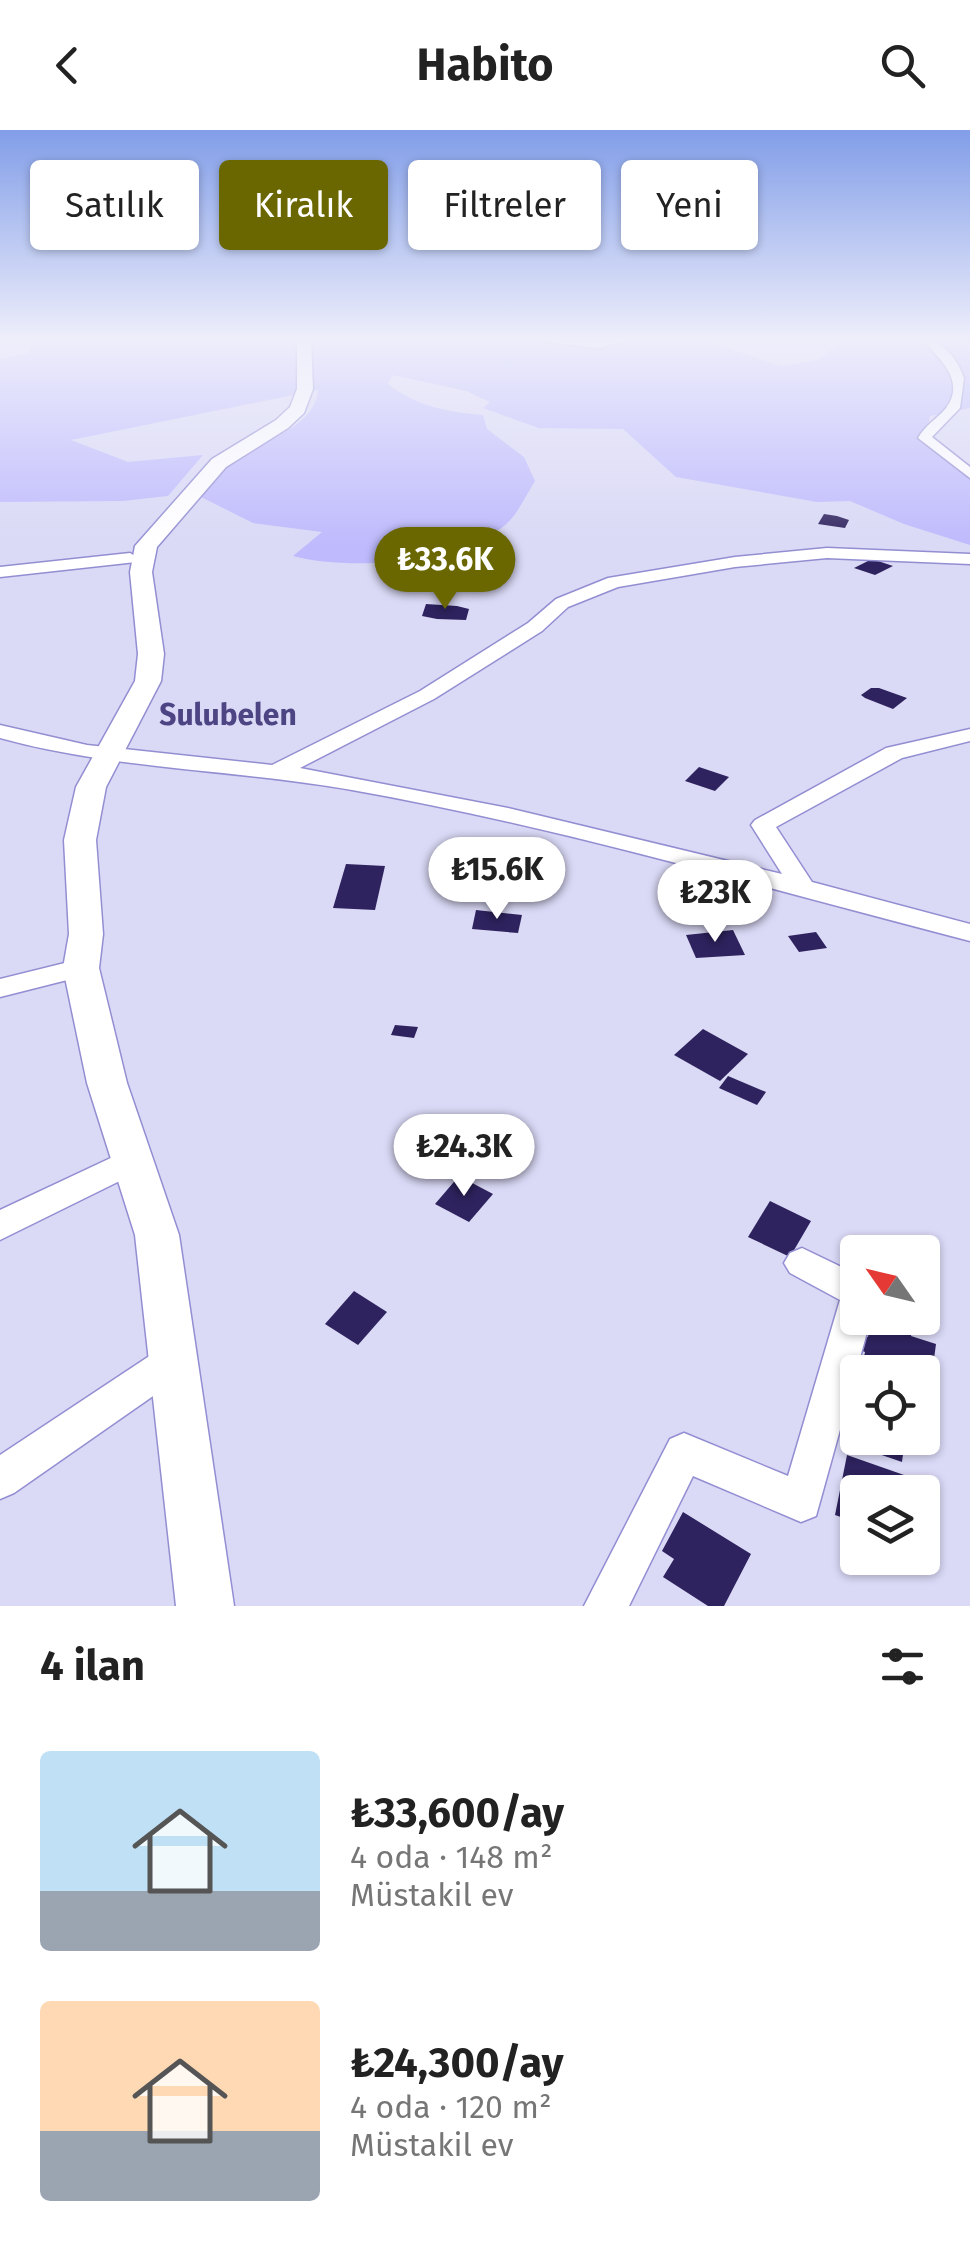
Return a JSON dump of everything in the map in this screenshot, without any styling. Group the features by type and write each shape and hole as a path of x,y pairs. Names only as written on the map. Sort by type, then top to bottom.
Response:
{"main road":[{"path":"206,1606 157,1235 107,1083 81,959 66,938 64,881 76,790 148,681 151,654 142,558 156,532 212,458 273,424 290,409"},
{"path":"102,756 125,707 138,664 130,558 143,534 233,451 282,424 298,409"}],"street":[{"path":"953,409 930,427 925,438 970,474"},
{"path":"275,772 428,695 535,627 562,602 614,582 735,562 827,553 970,558"},
{"path":"0,572 130,558"},
{"path":"0,732 102,756 349,782 527,820 803,887 970,933"},
{"path":"803,887 762,825 894,753 970,735"},
{"path":"0,988 81,959"},
{"path":"0,1226 132,1160"},
{"path":"802,1263 840,1283"},
{"path":"606,1606 684,1452 801,1502 848,1335"},
{"path":"0,1479 176,1359"}],"shaded area":[{"path":"0,409 225,409 71,440 128,462 203,455 168,496 123,501 0,502"},
{"path":"311,409 441,409 483,415 487,429 524,457 535,481 504,526 459,549 372,563 293,556 322,532 253,523 201,497 233,459 307,415"},
{"path":"485,409 966,409 930,416 927,431 970,470 970,545 904,524 850,501 817,502 676,477 623,429 539,428"}],"building":[{"path":"824,514 849,520 845,528 818,524"},
{"path":"872,559 893,566 875,575 854,568"},
{"path":"426,604 469,609 466,620 437,619 422,616"},
{"path":"871,688 907,698 893,709 861,695"},
{"path":"699,767 729,777 715,791 685,781"},
{"path":"346,864 385,866 375,910 333,908"},
{"path":"476,910 522,915 518,933 472,929"},
{"path":"733,930 745,955 696,958 686,935"},
{"path":"816,932 827,948 799,952 788,936"},
{"path":"395,1025 418,1027 414,1038 391,1035"},
{"path":"703,1029 748,1054 720,1081 674,1055"},
{"path":"728,1076 766,1092 757,1105 719,1088"},
{"path":"498,1128 523,1140 500,1168 474,1155"},
{"path":"459,1176 493,1194 469,1222 435,1204"},
{"path":"770,1201 811,1221 790,1257 748,1237"},
{"path":"354,1291 387,1312 358,1345 325,1324"},
{"path":"911,1335 936,1344 935,1355 864,1355 860,1350 862,1336"},
{"path":"847,1455 904,1475 843,1475"},
{"path":"882,1455 903,1455 902,1462"},
{"path":"840,1490 840,1517 835,1515"},
{"path":"683,1512 751,1554 724,1606 708,1606 663,1577 674,1559 662,1551"}],"district":[{"name":"Sulubelen","path":"228,715"}]}
